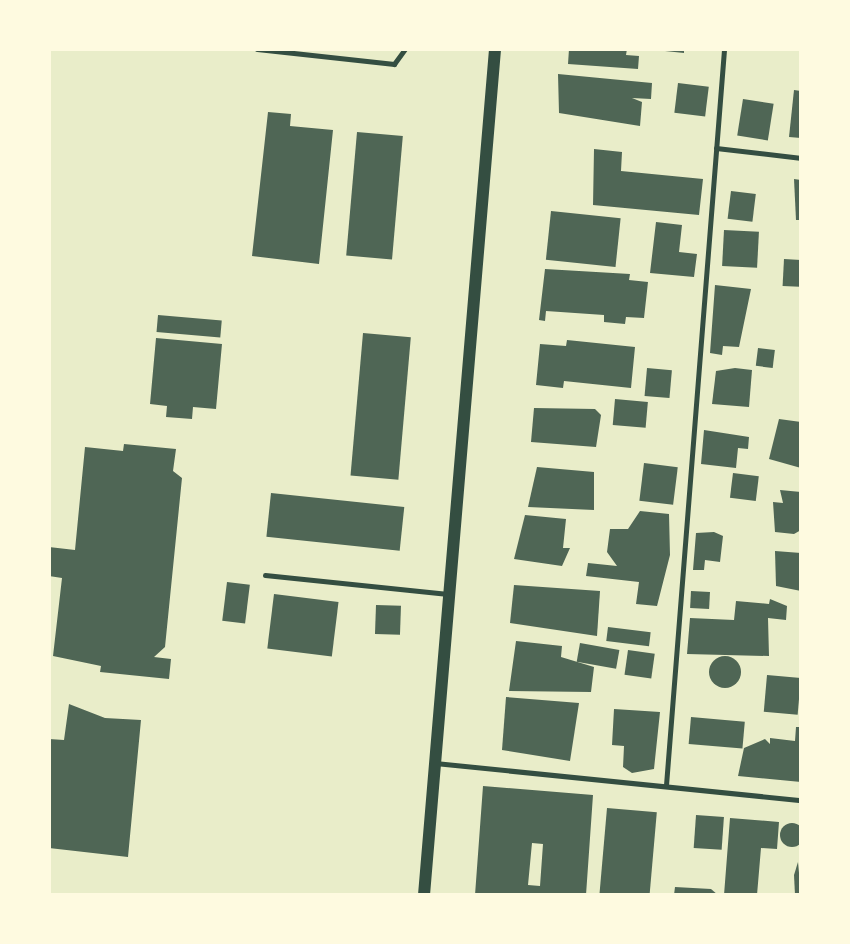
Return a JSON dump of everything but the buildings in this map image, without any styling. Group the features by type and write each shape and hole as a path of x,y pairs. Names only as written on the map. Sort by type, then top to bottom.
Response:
{"street":[{"path":"424,895 495,49"}],"lane":[{"path":"257,49 394,64 405,49"},
{"path":"666,785 724,49"},
{"path":"716,148 801,158"},
{"path":"265,575 448,594"},
{"path":"434,763 801,800"}]}
